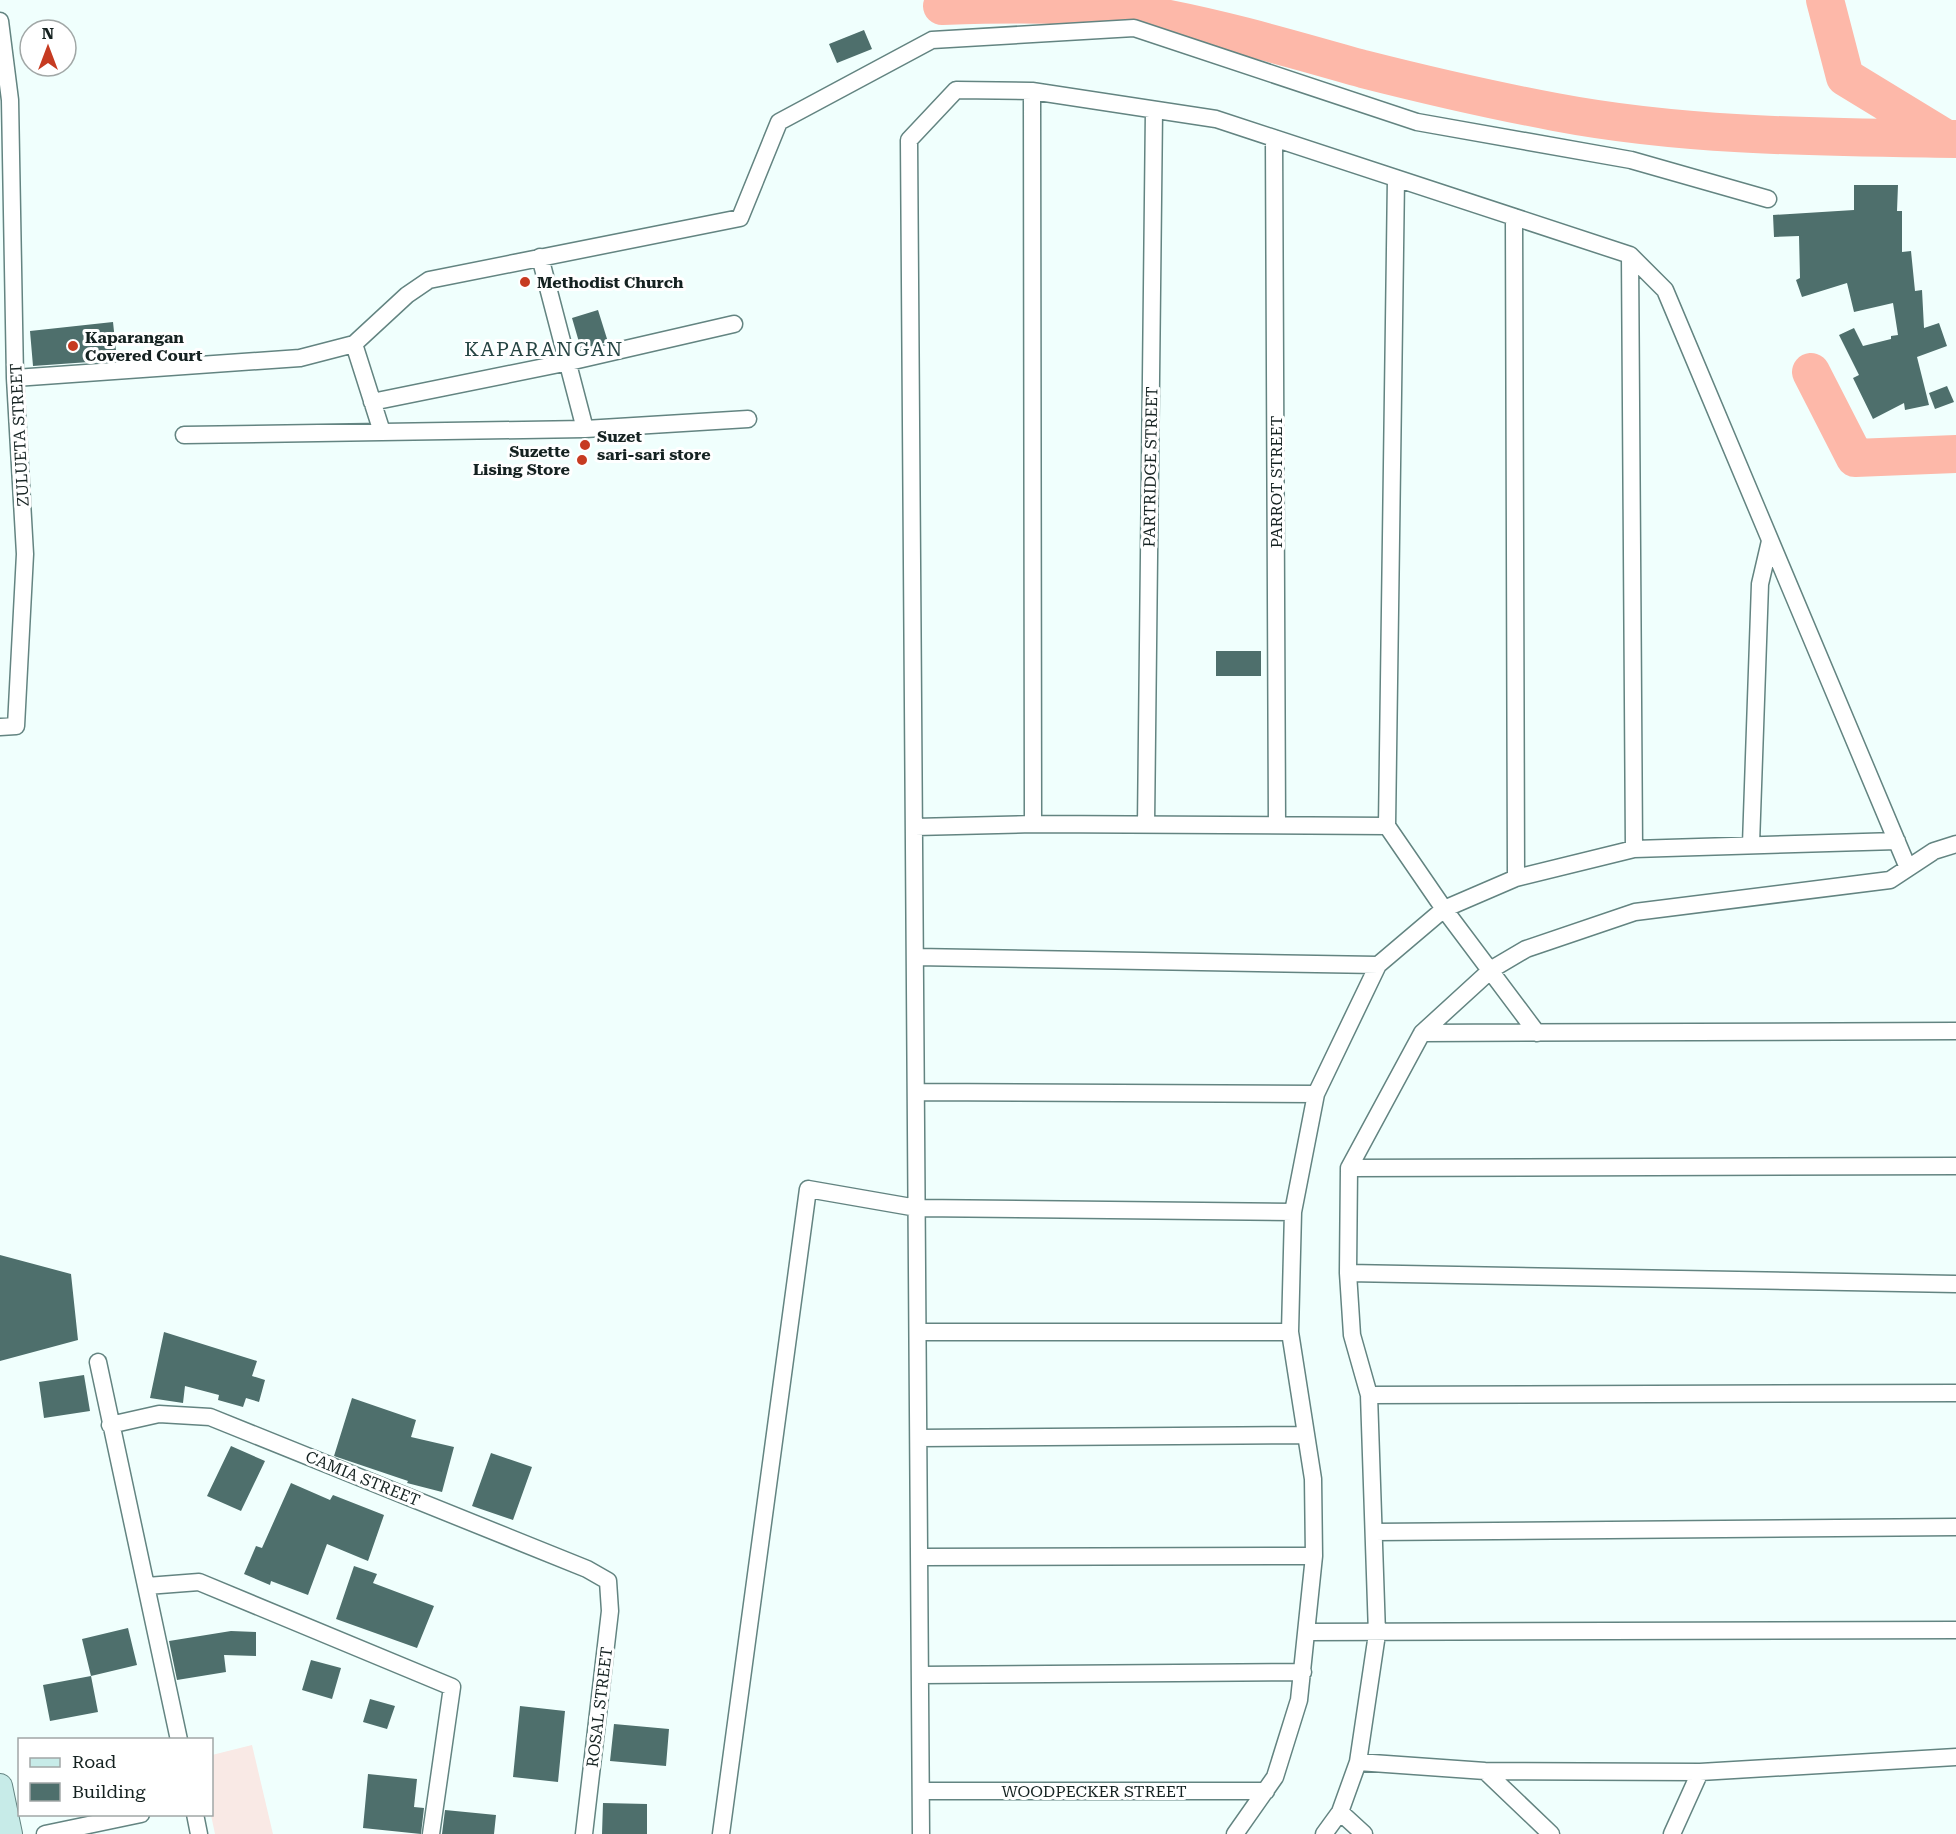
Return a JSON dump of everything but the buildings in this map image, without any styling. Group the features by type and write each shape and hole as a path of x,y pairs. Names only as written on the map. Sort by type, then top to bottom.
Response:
{"main road":[{"path":"0,1786 10,1834"}],"street":[{"name":"ZULUETA STREET","path":"0,21 10,100 15,378 25,554 16,726 0,727"},
{"path":"15,378 300,358 354,344 406,295 429,280 540,256 740,218 778,122 932,40 1134,28 1417,122 1631,160 1768,199"},
{"path":"921,1834 920,1438 909,140 956,90 1032,91 1216,119 1630,255 1665,290 1908,868"},
{"path":"1032,91 1034,824"},
{"name":"PARTRIDGE STREET","path":"1146,825 1154,110"},
{"name":"PARROT STREET","path":"1274,138 1277,825"},
{"path":"1396,178 1387,826 1444,909 1492,969 1537,1033"},
{"path":"1514,217 1516,878"},
{"path":"1630,255 1634,849"},
{"path":"540,256 585,429"},
{"path":"372,402 569,362 734,324"},
{"path":"354,344 382,432"},
{"path":"184,435 585,429 748,419"},
{"path":"1750,844 1760,584 1770,541"},
{"path":"915,827 1034,824 1387,826"},
{"path":"1235,1834 1275,1777 1299,1700 1307,1632 1314,1556 1313,1479 1290,1332 1293,1212 1316,1094 1378,965 1444,909 1516,878 1634,849 1897,841"},
{"path":"1324,1834 1340,1812 1358,1762 1377,1634 1369,1395 1352,1335 1348,1273 1349,1168 1422,1033 1492,969 1526,949 1635,912 1890,880 1934,851 1956,844"},
{"path":"916,957 1378,965"},
{"path":"1422,1033 1956,1031"},
{"path":"917,1092 1316,1094"},
{"path":"1349,1168 1956,1166"},
{"path":"723,1832 808,1189 917,1208 1293,1212"},
{"path":"1348,1273 1956,1284"},
{"path":"919,1332 1290,1332"},
{"path":"98,1362 179,1738"},
{"path":"1369,1395 1956,1393"},
{"name":"CAMIA STREET","path":"110,1425 159,1414 210,1417 587,1569 608,1581"},
{"path":"920,1438 1306,1435"},
{"path":"1374,1532 1956,1527"},
{"path":"920,1557 1314,1556"},
{"name":"ROSAL STREET","path":"584,1834 610,1611 608,1581"},
{"path":"147,1586 199,1582 452,1687 431,1834"},
{"path":"1307,1632 1377,1634 1956,1630"},
{"path":"921,1675 1303,1671"},
{"path":"1358,1762 1485,1771 1700,1772 1956,1757"},
{"path":"1485,1771 1551,1834"},
{"path":"1672,1834 1700,1772"},
{"name":"WOODPECKER STREET","path":"921,1791 1266,1791"},
{"path":"1340,1812 1364,1834"},
{"path":"45,1834 136,1816"},
{"path":"195,1816 199,1834"}],"shaded area":[{"path":"252,1745 273,1834 215,1834 211,1816 213,1755"}],"waterway":[{"path":"1825,0 1845,77 1945,138"},
{"path":"942,6 1071,6 1148,15 1229,33 1435,86 1605,120 1755,134 1956,139"},
{"path":"1811,372 1855,458 1956,454"}],"place":[{"name":"Methodist Church","path":"525,282"},
{"name":"Kaparangan Covered Court","path":"73,346"},
{"name":"Suzet sari-sari store","path":"585,445"},
{"name":"Suzette Lising Store","path":"582,460"}],"district":[{"name":"KAPARANGAN","path":"544,349"}]}
